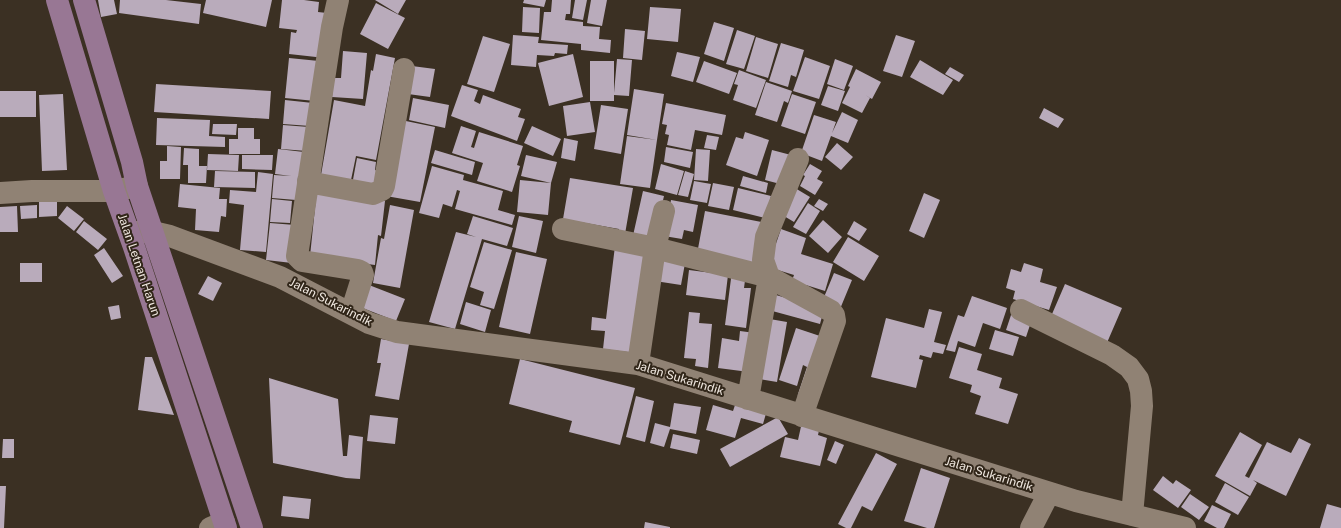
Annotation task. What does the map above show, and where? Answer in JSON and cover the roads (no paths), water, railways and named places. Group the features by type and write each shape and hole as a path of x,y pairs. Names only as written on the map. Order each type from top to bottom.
{"main road":[{"name":"Jalan Letnan Harun","path":"57,0 114,191 129,232 220,526"},
{"name":"Jalan Letnan Harun","path":"84,0 132,162 137,186 252,528"}],"street":[{"path":"338,0 332,28 297,256 302,261 358,270 362,272 363,275 351,313"},
{"path":"308,182 374,194 382,190 384,186 404,69"},
{"path":"748,399 769,277 763,260 766,237 798,159"},
{"path":"0,193 32,191 114,191 137,186"},
{"path":"638,364 655,248 664,211"},
{"path":"563,229 655,248 769,277 831,311 834,315 835,321 802,416"},
{"name":"Jalan Sukarindik","path":"129,232 153,232 170,236 280,277 369,323 397,332 638,364 1076,501 1126,519 1185,528"},
{"path":"1021,310 1112,355 1129,367 1138,379 1142,406 1126,519"},
{"path":"1031,528 1049,493"}]}
